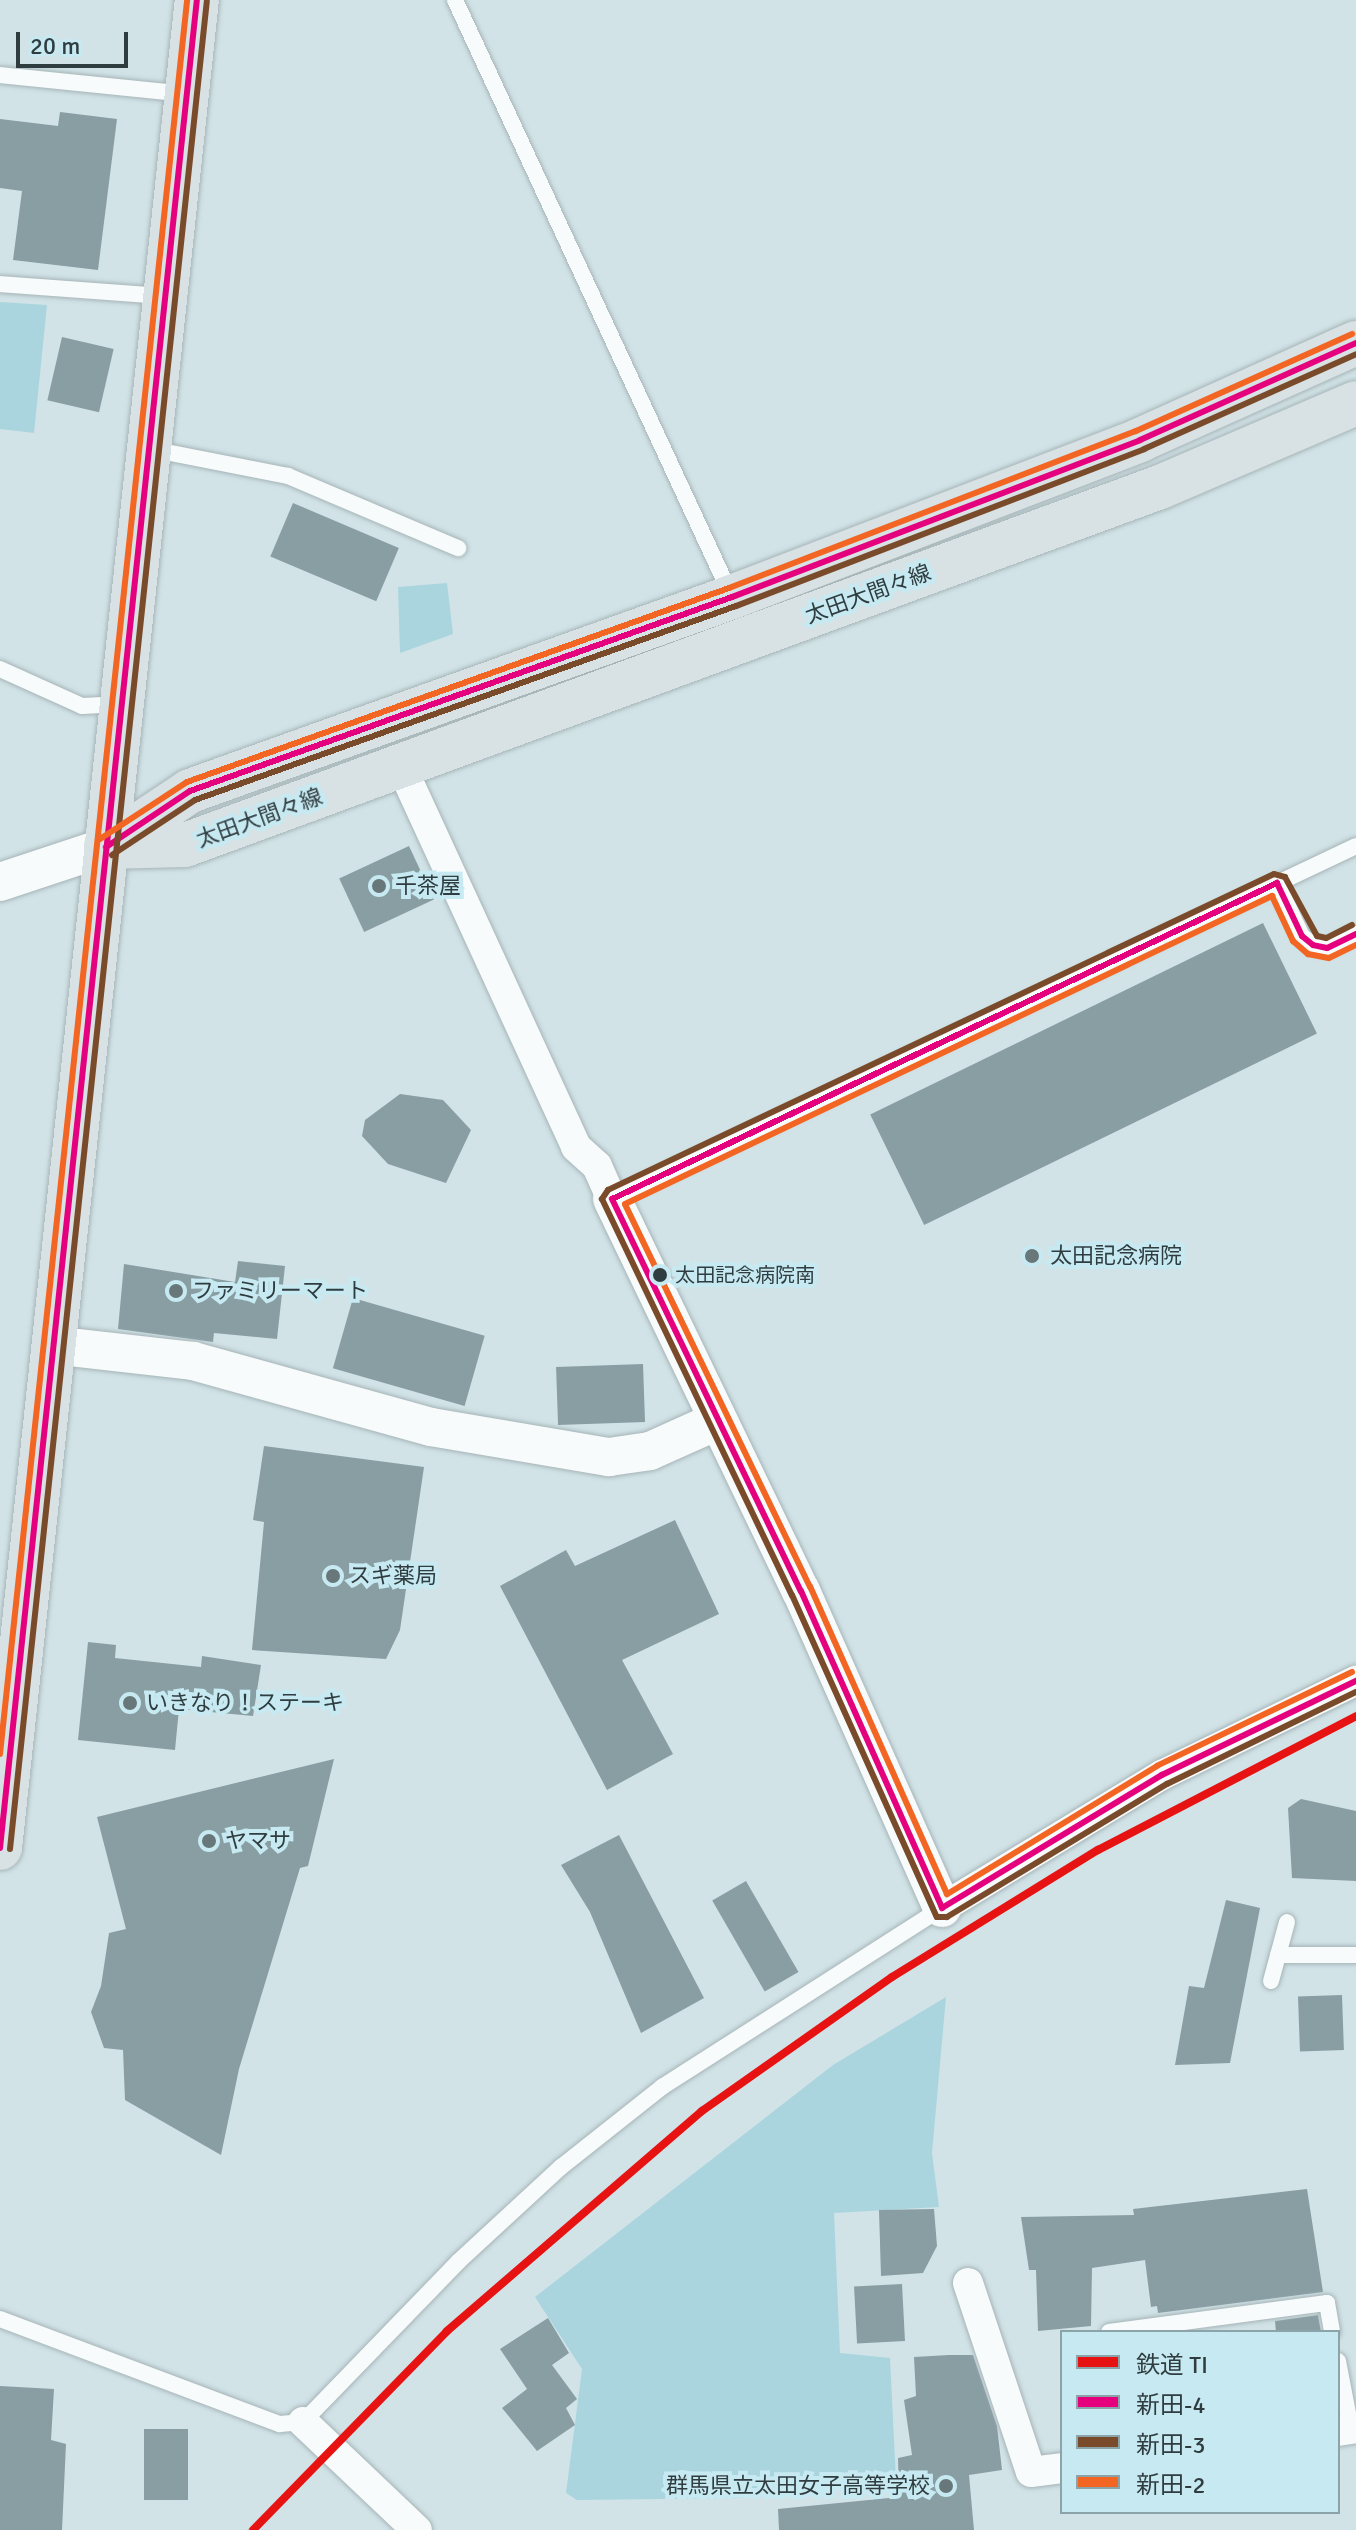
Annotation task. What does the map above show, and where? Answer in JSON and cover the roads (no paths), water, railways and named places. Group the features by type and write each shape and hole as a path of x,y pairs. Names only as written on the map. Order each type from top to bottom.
{"main road":[{"path":"0,1848 197,0"},
{"name":"太田大間々線","path":"106,847 190,791 732,597 1140,440 1356,343"},
{"name":"太田大間々線","path":"106,847 185,845 1160,487 1356,403"}],"street":[{"path":"401,766 576,1147 597,1166 801,1591 942,1908 1162,1775 1356,1681"},
{"path":"0,882 106,847"},
{"path":"52,1345 193,1361 431,1427 609,1457 650,1451 717,1421"},
{"path":"968,2283 1027,2465 1031,2472 1060,2468"},
{"path":"303,2422 417,2530"}],"lane":[{"path":"455,0 732,597"},
{"path":"0,75 187,94"},
{"path":"0,284 167,296"},
{"path":"149,449 288,476 458,548"},
{"path":"0,669 82,706 123,704"},
{"path":"612,1199 1356,846"},
{"path":"1277,883 1302,936 1313,945 1327,948 1356,934"},
{"path":"0,2319 280,2424 303,2422 459,2261 561,2167 675,2078 942,1908"},
{"path":"1271,1981 1287,1922"},
{"path":"1278,1955 1356,1955"},
{"path":"1124,2330 1327,2303 1332,2330"},
{"path":"1340,2375 1348,2429"}],"rail line":[{"name":"TI","path":"253,2530 447,2331 702,2111 892,1977 1098,1850 1356,1716"}],"place":[{"name":"千茶屋","path":"379,886"},
{"name":"太田記念病院","path":"1032,1256"},
{"name":"太田記念病院南","path":"660,1275"},
{"name":"ファミリーマート","path":"176,1291"},
{"name":"スギ薬局","path":"333,1576"},
{"name":"いきなり！ステーキ","path":"130,1703"},
{"name":"ヤマサ","path":"209,1841"},
{"name":"群馬県立太田女子高等学校","path":"946,2486"}]}
